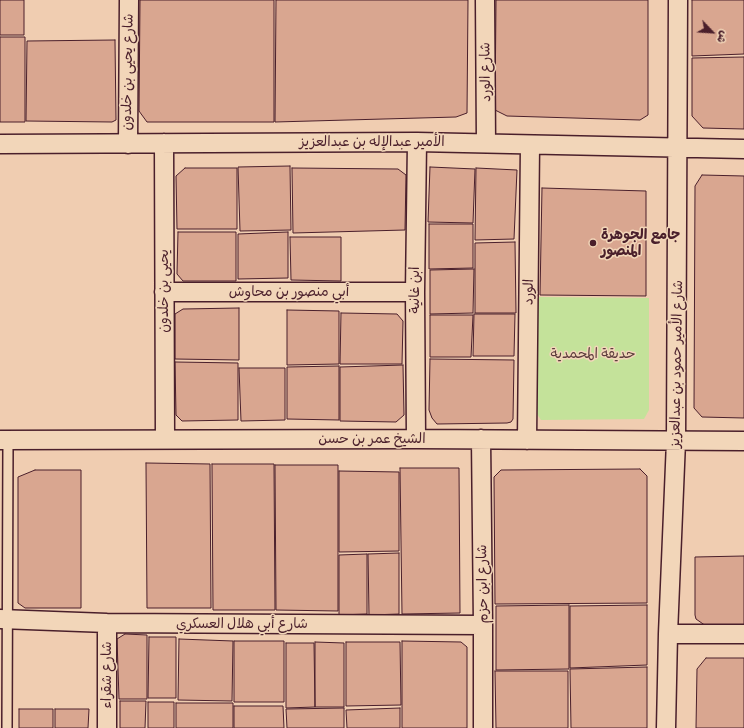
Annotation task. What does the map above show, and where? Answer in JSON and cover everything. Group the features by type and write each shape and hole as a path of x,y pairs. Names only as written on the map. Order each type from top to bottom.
{"street":[{"name":"شارع يحيى بن خلدون","path":"128,144 129,0"},
{"name":"شارع الورد","path":"485,0 486,143"},
{"name":"شارع الأمير حمود بن عبدالعزيز","path":"666,728 668,634 676,441 678,0"},
{"name":"الأمير عبدالإله بن عبدالعزيز","path":"0,144 417,142 744,149"},
{"name":"ابن غانية","path":"416,439 415,292 417,142"},
{"name":"يحيى بن خلدون","path":"164,143 165,439"},
{"name":"الورد","path":"527,440 530,145"},
{"name":"أبي منصور بن محاوش","path":"164,292 415,292"},
{"name":"الشيخ عمر بن حسن","path":"4,440 416,439 744,441"},
{"name":"شارع ابن حزم","path":"480,440 483,625 482,728"},
{"name":"شارع أبي هلال العسكري","path":"4,619 107,623 483,625"},
{"name":"شارع شقراء","path":"107,623 107,728"},
{"path":"668,634 744,634"}],"lane":[{"path":"4,440 4,619 7,728"}],"green space":[{"name":"حديقة المحمدية","path":"538,297 649,298 649,410 644,419 541,420 537,414"}],"building":[{"path":"0,0 24,0 24,35 0,35"},
{"path":"140,0 274,0 274,122 147,122 139,111"},
{"path":"276,0 468,0 467,113 456,117 275,122"},
{"path":"496,0 648,0 648,115 640,120 507,116 495,110"},
{"path":"692,0 744,0 744,54 692,56"},
{"path":"0,37 25,37 25,122 0,122"},
{"path":"115,40 116,120 112,122 26,121 27,41"},
{"path":"744,57 744,129 703,128 692,116 692,58"},
{"path":"290,166 291,230 240,231 238,167"},
{"path":"430,167 475,169 473,223 428,222"},
{"path":"185,168 237,168 237,229 177,229 176,176"},
{"path":"292,168 398,169 406,175 405,230 293,233"},
{"path":"476,168 517,170 514,239 475,240"},
{"path":"702,175 744,176 744,418 702,417 694,408 695,186"},
{"name":"جامع الجوهرة المنصور","path":"542,188 646,191 646,296 540,295"},
{"path":"429,224 473,224 473,268 429,269"},
{"path":"178,232 236,232 236,281 183,281 177,274"},
{"path":"288,232 288,278 238,279 238,234"},
{"path":"290,237 341,237 341,281 291,280"},
{"path":"515,242 516,313 475,313 475,243"},
{"path":"474,269 473,313 430,314 430,270"},
{"path":"239,308 239,360 175,359 175,314 183,309"},
{"path":"287,310 339,311 339,364 287,365"},
{"path":"341,313 397,314 403,321 402,364 340,364"},
{"path":"474,314 515,314 514,356 473,356"},
{"path":"430,315 473,315 471,357 430,357"},
{"path":"430,359 514,360 513,419 511,422 437,424 432,418 429,410"},
{"path":"175,362 238,363 238,420 182,421 176,415"},
{"path":"403,365 404,415 396,422 340,421 340,367"},
{"path":"339,366 339,420 287,419 287,367"},
{"path":"239,368 285,368 285,420 241,421"},
{"path":"146,463 210,464 211,608 147,608"},
{"path":"212,464 274,464 275,610 213,610"},
{"path":"275,465 338,465 338,611 276,610"},
{"path":"400,468 459,468 460,613 402,614"},
{"path":"640,469 647,476 647,603 495,604 494,477 501,470"},
{"path":"35,470 81,470 81,608 25,608 18,603 18,477"},
{"path":"339,471 399,472 399,551 339,552"},
{"path":"399,553 399,614 369,615 368,554"},
{"path":"367,554 367,614 339,615 339,555"},
{"path":"744,556 744,626 706,626 696,619 695,615 695,557"},
{"path":"569,605 569,669 496,670 496,606"},
{"path":"647,605 647,665 570,668 570,606"},
{"path":"125,634 147,635 147,699 119,699 117,639"},
{"path":"149,637 176,637 176,698 148,698"},
{"path":"179,639 233,641 232,701 178,700"},
{"path":"234,641 284,641 284,702 234,702"},
{"path":"402,641 461,642 467,647 467,728 402,728"},
{"path":"315,642 344,643 344,707 315,707"},
{"path":"346,642 400,642 401,705 346,706"},
{"path":"286,643 314,643 315,707 286,708"},
{"path":"706,658 744,658 744,728 696,728 697,669"},
{"path":"647,667 647,728 571,728 570,669"},
{"path":"495,671 568,671 568,728 496,728"},
{"path":"120,701 146,701 145,728 120,728"},
{"path":"148,702 174,702 174,728 148,728"},
{"path":"176,703 233,703 233,728 176,728"},
{"path":"234,706 283,706 284,728 234,728"},
{"path":"344,708 344,728 287,728 286,709"},
{"path":"400,708 400,728 347,728 346,710"},
{"path":"19,709 53,709 53,728 19,728"},
{"path":"55,709 89,709 88,728 55,728"}],"place":[{"name":"جامع الجوهرة المنصور","path":"593,243"}]}
